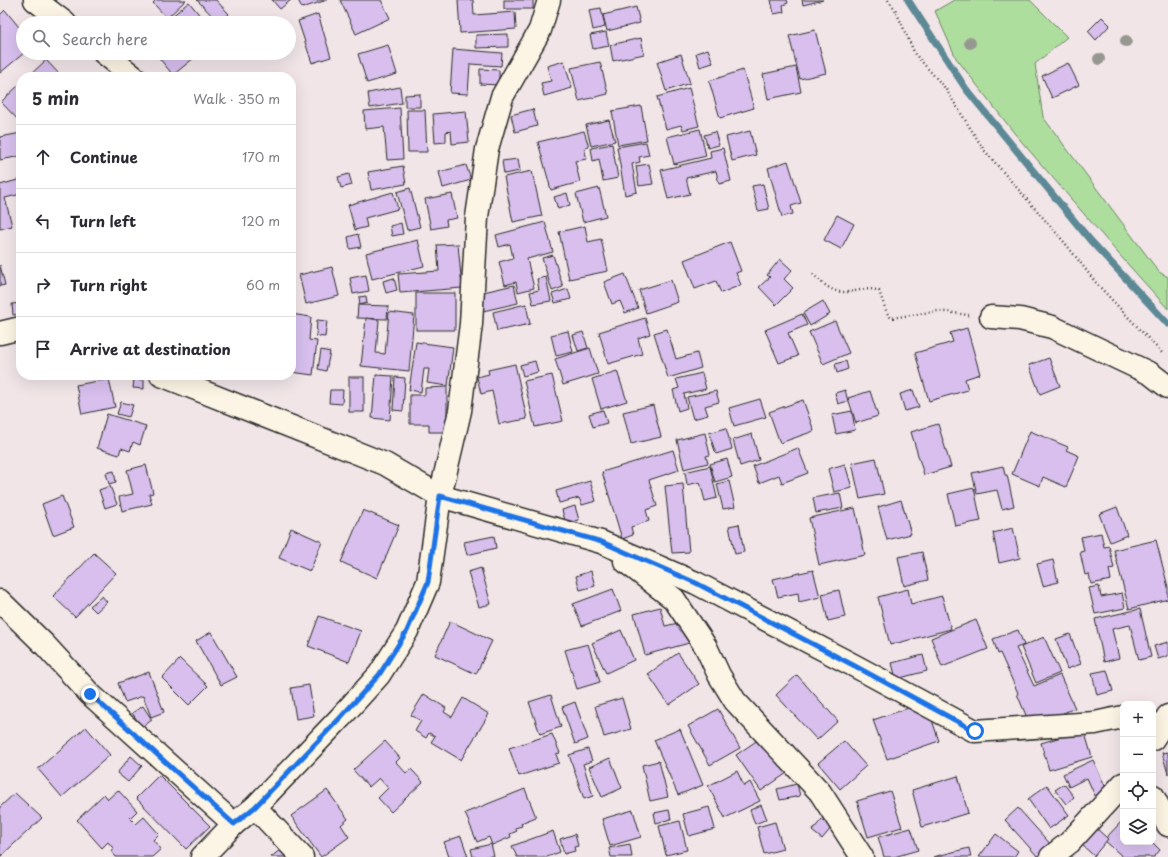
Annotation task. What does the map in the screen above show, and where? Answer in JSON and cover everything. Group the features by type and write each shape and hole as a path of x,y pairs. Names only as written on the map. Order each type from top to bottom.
{"street":[{"path":"35,0 56,16"},
{"path":"202,857 234,824 255,807 379,675 407,631 428,582 440,496 460,411 471,324 477,218 486,149 502,97 540,30 549,0"},
{"path":"113,60 128,72"},
{"path":"991,317 1020,319 1052,327 1151,374 1168,387"},
{"path":"0,333 16,329"},
{"path":"174,380 385,464 440,496 602,542 696,583 975,731 1094,723 1120,718"},
{"path":"602,542 674,599 706,647 735,701 820,792 862,857"},
{"path":"0,601 44,644 90,694 234,824"},
{"path":"1156,709 1168,707"},
{"path":"1154,737 1168,716"},
{"path":"1052,857 1070,842 1120,787"},
{"path":"1156,802 1168,825"},
{"path":"255,807 302,857"}],"path":[{"path":"888,0 895,9 915,54 946,88 984,150 1065,243 1097,284 1168,359"},
{"path":"813,274 824,285 842,292 871,288 878,291 887,313 891,318 938,311 991,317"}],"green space":[{"path":"954,0 1030,0 1067,37 1035,64 1043,117 1159,272 1168,277 1168,309 1015,134 956,58 935,11"}],"building":[{"path":"156,0 186,0 169,16 165,16 153,3"},
{"path":"197,0 216,0 229,14 227,16 212,16"},
{"path":"272,0 291,0 280,9"},
{"path":"298,0 327,0 302,8"},
{"path":"340,0 381,0 390,18 356,34"},
{"path":"458,0 473,0 474,15 515,12 516,29 460,33"},
{"path":"504,0 533,0 533,9 504,9"},
{"path":"771,0 787,0 788,3 783,5 784,12 774,14"},
{"path":"802,0 823,0 803,5"},
{"path":"189,2 200,16 172,16"},
{"path":"636,7 640,23 607,31 603,15"},
{"path":"601,8 605,27 593,30 589,10"},
{"path":"5,10 16,23 16,60 0,73 0,15"},
{"path":"318,14 331,57 312,63 298,21"},
{"path":"1102,17 1110,25 1096,40 1088,31"},
{"path":"815,30 826,73 800,79 789,36"},
{"path":"606,32 609,46 593,49 590,35"},
{"path":"508,34 508,47 476,48 476,35"},
{"path":"641,38 644,54 613,61 610,45"},
{"path":"388,45 397,74 367,83 358,54"},
{"path":"453,49 502,53 501,66 470,64 468,94 450,93"},
{"path":"708,49 713,63 700,67 696,53"},
{"path":"681,54 690,83 666,91 657,62"},
{"path":"46,60 57,72 33,72"},
{"path":"161,60 191,60 177,72 171,72"},
{"path":"564,61 572,88 544,96 541,83 551,81 547,66"},
{"path":"600,62 608,94 579,101 571,68"},
{"path":"1068,63 1079,85 1052,98 1042,76"},
{"path":"796,67 801,92 768,99 763,74"},
{"path":"480,69 499,70 499,85 480,84"},
{"path":"743,70 754,108 720,118 709,81"},
{"path":"400,87 402,103 370,108 368,93"},
{"path":"16,88 16,118 1,102"},
{"path":"689,88 699,126 683,130 681,125 666,129 657,97"},
{"path":"420,94 420,107 405,107 405,95"},
{"path":"641,106 647,140 618,145 612,111"},
{"path":"400,108 403,159 387,160 384,127 365,129 364,111"},
{"path":"533,109 537,126 515,132 511,115"},
{"path":"407,110 425,110 427,152 408,152"},
{"path":"466,111 469,142 452,144 451,131 446,132 446,142 435,143 433,114"},
{"path":"609,120 615,141 591,146 586,125"},
{"path":"700,129 706,156 674,164 667,137"},
{"path":"584,131 589,147 584,148 587,159 575,161 580,182 551,190 538,142"},
{"path":"750,131 756,155 732,161 726,137"},
{"path":"715,132 719,145 708,148 704,135"},
{"path":"16,134 16,157 0,160 0,137"},
{"path":"646,142 649,155 639,157 640,162 632,164 637,192 625,195 617,147"},
{"path":"612,144 618,178 603,181 599,159 593,161 591,148"},
{"path":"723,148 731,181 719,184 716,171 686,178 690,194 668,199 661,170 711,158 710,151"},
{"path":"518,159 520,171 504,174 502,161"},
{"path":"788,161 801,203 791,206 793,214 782,217 768,168"},
{"path":"649,164 653,184 639,186 636,166"},
{"path":"466,165 471,180 443,188 439,172"},
{"path":"403,166 406,184 371,190 368,172"},
{"path":"532,171 542,216 513,222 504,177"},
{"path":"349,174 352,185 341,188 338,177"},
{"path":"16,180 16,195 5,198 12,226 0,229 0,185"},
{"path":"763,184 769,209 758,211 752,186"},
{"path":"410,188 420,227 407,230 397,192"},
{"path":"599,188 606,216 583,222 576,194"},
{"path":"393,192 398,209 365,218 367,227 355,230 348,205"},
{"path":"567,193 570,205 558,209 554,197"},
{"path":"452,194 457,218 446,220 447,226 431,229 425,199"},
{"path":"837,215 854,224 841,249 824,240"},
{"path":"545,222 553,252 527,259 534,288 518,292 516,282 505,285 499,262 513,258 510,244 499,247 496,235"},
{"path":"401,223 403,234 392,236 390,226"},
{"path":"585,226 588,242 601,239 608,271 569,279 559,232"},
{"path":"358,234 361,247 350,249 348,237"},
{"path":"418,240 424,266 372,279 366,253"},
{"path":"730,242 741,271 736,273 741,285 721,293 716,281 695,289 684,260"},
{"path":"458,244 462,288 400,293 398,274 439,271 437,245"},
{"path":"553,255 563,287 552,291 542,258"},
{"path":"780,259 792,270 784,279 793,288 776,305 759,287 770,277 767,275"},
{"path":"0,265 5,285 0,286"},
{"path":"332,267 339,296 306,304 299,275"},
{"path":"625,274 638,308 625,313 620,301 612,304 604,282"},
{"path":"366,275 369,291 353,294 350,278"},
{"path":"546,277 551,301 533,304 530,292 539,290 537,279"},
{"path":"394,278 397,290 386,293 383,281"},
{"path":"671,280 678,302 646,313 639,290"},
{"path":"514,285 518,303 483,311 479,293"},
{"path":"568,289 571,299 555,303 552,294"},
{"path":"416,293 455,293 455,330 416,330"},
{"path":"366,296 367,303 360,305 359,297"},
{"path":"823,301 830,314 810,326 803,313"},
{"path":"12,304 16,304 16,315 13,315"},
{"path":"526,304 530,324 497,331 493,312"},
{"path":"358,305 388,306 387,319 357,318"},
{"path":"389,312 414,315 409,371 361,366 366,318 379,320 376,353 385,354"},
{"path":"802,314 807,325 788,333 798,356 779,363 765,330"},
{"path":"296,315 311,317 309,340 317,341 313,375 296,373"},
{"path":"645,318 650,334 638,338 642,354 608,364 599,332"},
{"path":"317,320 327,321 325,337 316,336"},
{"path":"835,321 849,353 823,364 809,332"},
{"path":"967,328 980,374 965,379 968,390 929,401 915,353 953,342 950,333"},
{"path":"667,329 676,359 697,353 701,368 668,378 654,333"},
{"path":"568,331 573,352 556,356 551,335"},
{"path":"583,332 588,348 578,351 573,335"},
{"path":"416,342 453,347 448,386 427,383 429,369 424,369 421,392 409,390"},
{"path":"590,348 598,374 563,385 555,359"},
{"path":"321,350 330,352 326,371 318,369"},
{"path":"1049,358 1060,386 1040,394 1029,365"},
{"path":"535,361 538,372 523,376 520,365"},
{"path":"846,361 848,369 837,373 835,364"},
{"path":"515,364 527,419 499,424 492,391 481,394 477,377 489,374 488,370"},
{"path":"617,371 627,401 601,409 592,379"},
{"path":"702,373 706,389 684,394 687,408 678,411 673,390 679,388 676,379"},
{"path":"376,375 393,376 390,420 372,418"},
{"path":"552,375 563,421 535,427 524,381"},
{"path":"349,377 364,377 364,412 349,412"},
{"path":"395,377 405,378 403,411 393,410"},
{"path":"109,380 115,407 82,414 76,385"},
{"path":"134,380 144,380 144,389 133,388"},
{"path":"447,387 447,432 429,432 429,424 410,424 410,395 425,395 425,388"},
{"path":"330,390 343,390 342,404 329,403"},
{"path":"845,390 848,401 838,404 835,393"},
{"path":"913,390 919,407 905,411 900,394"},
{"path":"716,391 719,402 705,406 708,415 693,419 687,397"},
{"path":"870,391 878,416 856,423 848,398"},
{"path":"760,399 766,417 734,426 729,408"},
{"path":"803,400 814,431 780,443 769,412"},
{"path":"121,402 133,405 129,417 117,414"},
{"path":"653,405 661,437 631,444 623,412"},
{"path":"603,410 607,423 593,427 589,414"},
{"path":"852,411 855,430 836,434 832,415"},
{"path":"107,414 146,426 140,445 133,442 130,451 121,448 119,455 97,448"},
{"path":"938,424 951,467 924,475 911,432"},
{"path":"726,428 732,449 716,454 709,433"},
{"path":"1030,431 1068,447 1066,450 1079,456 1066,487 1043,477 1040,486 1012,474"},
{"path":"705,433 710,455 706,456 708,463 684,469 677,440"},
{"path":"752,434 759,460 740,466 733,440"},
{"path":"798,448 808,473 782,483 779,475 759,483 753,466"},
{"path":"673,450 679,470 649,480 657,506 646,510 649,521 631,527 633,535 622,539 602,472"},
{"path":"876,458 884,494 860,499 852,463"},
{"path":"727,459 732,477 715,482 710,464"},
{"path":"845,464 852,488 834,492 828,469"},
{"path":"146,465 153,493 149,494 152,504 122,511 119,497 133,494 127,470"},
{"path":"710,466 717,498 705,501 700,482 687,485 685,472"},
{"path":"1003,466 1005,475 1007,475 1014,506 1002,509 997,490 977,494 972,473"},
{"path":"114,471 116,482 109,484 106,473"},
{"path":"590,481 596,501 582,505 579,498 559,503 556,491"},
{"path":"729,481 735,507 723,509 717,484"},
{"path":"683,484 689,552 672,553 665,486"},
{"path":"110,486 117,504 105,508 99,490"},
{"path":"974,488 981,521 955,526 948,494"},
{"path":"840,493 843,508 816,513 813,498"},
{"path":"62,496 74,527 53,535 42,504"},
{"path":"901,500 911,534 887,540 878,507"},
{"path":"575,506 579,520 566,524 562,510"},
{"path":"1117,507 1127,535 1110,542 1099,514"},
{"path":"855,508 865,555 819,565 809,518"},
{"path":"363,510 399,525 377,578 341,562"},
{"path":"739,524 744,552 735,554 729,526"},
{"path":"291,528 322,542 310,571 279,558"},
{"path":"1013,528 1020,558 999,563 993,533"},
{"path":"1101,533 1104,547 1109,546 1114,568 1109,569 1111,580 1091,584 1089,574 1085,575 1080,552 1084,551 1081,537"},
{"path":"494,536 496,548 467,555 464,542"},
{"path":"1156,540 1168,587 1168,599 1129,609 1114,550"},
{"path":"922,552 928,580 904,586 898,557"},
{"path":"94,553 116,573 75,617 53,596"},
{"path":"1053,560 1058,582 1043,586 1037,564"},
{"path":"481,568 491,604 479,607 468,572"},
{"path":"813,570 820,597 799,602 798,593 778,597 773,579"},
{"path":"591,571 595,586 580,590 576,576"},
{"path":"1099,586 1101,597 1122,593 1125,608 1095,614 1089,588"},
{"path":"613,589 621,611 582,626 573,604"},
{"path":"908,589 911,604 942,596 951,629 890,645 878,597"},
{"path":"839,590 845,617 828,621 822,594"},
{"path":"102,596 107,602 96,612 90,606"},
{"path":"660,607 665,626 687,621 693,642 645,655 634,614"},
{"path":"1140,609 1151,657 1139,660 1130,625 1112,629 1119,658 1104,662 1095,619"},
{"path":"319,616 361,631 349,662 308,646"},
{"path":"976,620 988,649 942,667 931,638"},
{"path":"450,621 492,641 476,674 435,655"},
{"path":"621,630 634,660 606,673 592,643"},
{"path":"1018,630 1024,645 1016,648 1034,686 1060,675 1075,708 1031,727 1017,694 1018,693 1000,653 998,654 993,639"},
{"path":"211,632 237,677 221,685 196,641"},
{"path":"1070,634 1081,664 1067,669 1056,639"},
{"path":"1044,637 1060,673 1036,683 1021,647"},
{"path":"1168,642 1168,656 1158,659 1154,646"},
{"path":"588,644 600,682 577,689 565,650"},
{"path":"678,653 699,684 669,705 648,674"},
{"path":"923,655 927,671 896,679 892,663"},
{"path":"180,659 208,686 189,705 162,678"},
{"path":"1107,670 1113,691 1097,695 1092,673"},
{"path":"149,672 164,712 151,717 143,696 125,702 118,683"},
{"path":"797,675 838,721 817,740 776,695"},
{"path":"309,685 314,716 296,719 291,688"},
{"path":"424,694 446,708 444,712 452,717 463,698 489,714 461,760 431,742 435,736 429,733 426,738 415,731 421,721 411,715"},
{"path":"551,695 561,727 540,734 529,702"},
{"path":"622,698 631,729 604,737 595,706"},
{"path":"575,702 588,739 575,744 562,707"},
{"path":"926,702 939,741 887,759 873,720"},
{"path":"143,706 152,720 142,727 132,713"},
{"path":"718,709 740,748 710,765 688,726"},
{"path":"86,727 110,755 62,797 38,769"},
{"path":"680,729 703,785 678,795 654,740"},
{"path":"1084,730 1092,757 1049,770 1041,743"},
{"path":"552,734 560,753 556,754 559,763 519,776 509,748"},
{"path":"762,737 787,773 761,791 736,755"},
{"path":"385,741 400,758 396,762 406,773 411,769 423,782 391,812 378,798 388,788 379,778 369,787 353,770"},
{"path":"844,741 866,766 840,789 818,763"},
{"path":"588,749 592,761 583,764 593,796 584,799 569,755"},
{"path":"1168,752 1168,774 1162,753"},
{"path":"131,756 142,766 128,782 117,773"},
{"path":"610,758 622,788 602,797 589,767"},
{"path":"1093,760 1107,790 1095,796 1087,778 1069,787 1063,774"},
{"path":"659,761 668,797 650,801 642,765"},
{"path":"737,771 744,786 750,782 760,801 725,818 708,786"},
{"path":"159,775 210,826 186,849 136,798"},
{"path":"958,776 968,813 922,827 912,790"},
{"path":"797,784 800,796 780,800 777,789"},
{"path":"1064,784 1074,797 1066,804 1055,790"},
{"path":"1047,785 1069,815 1049,829 1028,799"},
{"path":"525,789 536,817 521,823 522,826 515,828 517,831 510,834 511,837 492,845 489,837 477,842 465,813"},
{"path":"118,790 137,811 130,818 136,824 144,817 159,834 153,840 161,849 152,857 116,857 111,851 113,848 108,842 102,848 77,820 104,794 108,799"},
{"path":"327,790 348,819 341,825 349,837 321,857 291,816"},
{"path":"890,791 902,827 868,837 857,801"},
{"path":"15,793 42,818 0,857 0,807"},
{"path":"761,805 767,819 755,824 750,810"},
{"path":"709,807 715,829 689,836 683,814"},
{"path":"1018,808 1053,847 1042,857 1038,857 1005,820"},
{"path":"633,810 641,837 610,846 602,819"},
{"path":"669,810 671,819 656,823 654,813"},
{"path":"827,813 837,821 822,839 812,831"},
{"path":"680,821 687,850 666,855 659,826"},
{"path":"775,822 783,849 764,854 757,827"},
{"path":"1120,823 1120,845 1155,845 1160,850 1154,857 1123,857 1104,840"},
{"path":"1095,827 1108,839 1094,856 1080,843"},
{"path":"911,828 918,850 894,857 884,857 878,837"},
{"path":"553,831 560,852 547,857 517,857 512,846"},
{"path":"575,834 578,846 574,847 575,851 564,854 560,839"},
{"path":"996,834 1018,851 1014,857 979,857"},
{"path":"461,836 468,857 449,857 444,842"},
{"path":"491,844 494,856 473,857 471,849"},
{"path":"630,844 632,857 611,857 609,848"},
{"path":"285,846 293,857 271,857"},
{"path":"969,848 971,857 933,857"}],"waterway":[{"path":"908,0 966,89 1090,240 1168,324"}],"route":[{"path":"90,694 234,824 255,807 379,675 407,631 428,582 440,496 602,542 696,583 975,731"}]}
